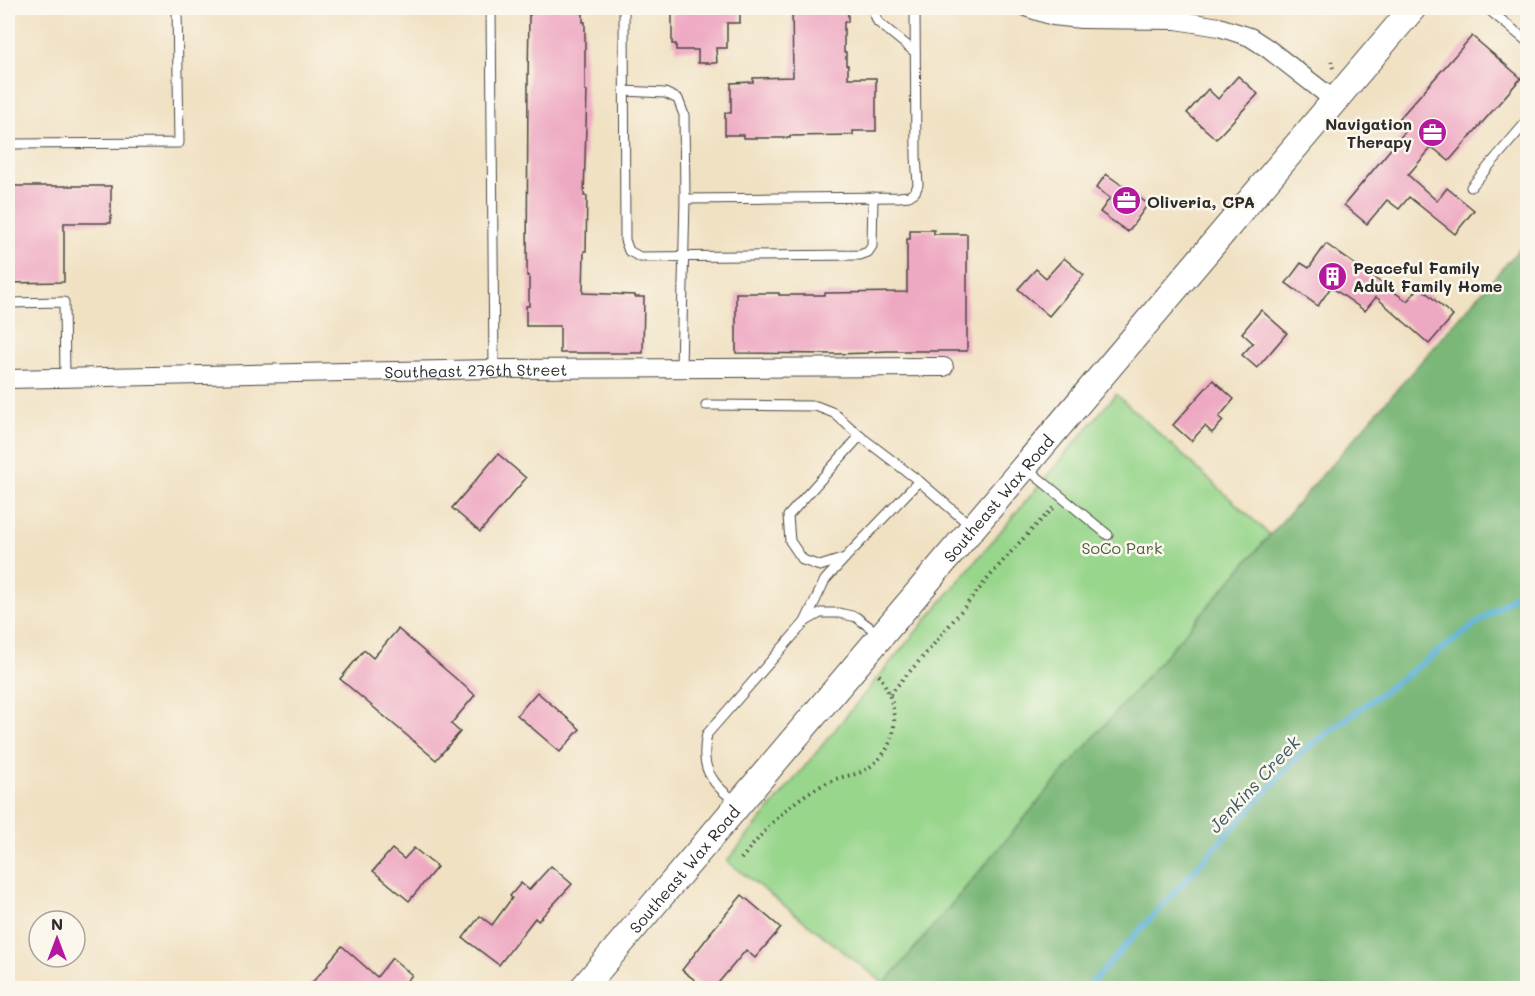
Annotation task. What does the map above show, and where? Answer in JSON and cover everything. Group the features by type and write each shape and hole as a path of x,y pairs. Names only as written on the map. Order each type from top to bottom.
{"street":[{"path":"1028,8 1053,16 1081,19 1176,14 1250,37 1334,100"},
{"name":"Southeast Wax Road","path":"583,988 1413,8"},
{"name":"Southeast 276th Street","path":"8,379 494,369 944,367"}],"lane":[{"path":"8,144 179,143 177,8"},
{"path":"491,8 494,369"},
{"path":"624,8 625,240 629,251 640,257 860,255 868,252 872,246 873,197"},
{"path":"872,8 878,22 915,52"},
{"path":"685,199 909,196 915,192 918,185 915,8"},
{"path":"1487,8 1527,42"},
{"path":"624,91 665,93 678,99 684,115 685,199 681,368"},
{"path":"1471,187 1527,120"},
{"path":"8,303 63,302 65,377"},
{"path":"706,405 816,406 834,413 973,527"},
{"path":"845,558 820,566 802,560 790,541 788,516 860,436"},
{"path":"1025,466 1108,535"},
{"path":"738,805 712,779 706,765 704,746 707,734 805,622 825,580 919,482"},
{"path":"805,622 820,613 839,613 856,617 881,636"}],"path":[{"path":"1331,61 1333,68"},
{"path":"890,693 926,654 995,568 1064,499"},
{"path":"741,859 768,827 795,802 824,784 864,771 882,755 893,735 894,707 890,693 879,674 862,658"}],"green space":[{"path":"1527,240 1527,988 881,988 1055,782"},
{"name":"SoCo Park","path":"1116,394 1270,535 1055,782 885,984 727,861"}],"building":[{"path":"530,8 581,8 581,13 583,13 585,91 587,91 584,196 587,196 583,293 644,297 643,353 560,353 560,326 526,326 526,306 529,306 529,276 527,276"},
{"path":"672,8 740,8 740,23 727,23 727,48 716,48 717,63 698,63 698,50 676,50 676,44 672,44"},
{"path":"792,8 848,8 848,22 844,22 844,52 846,52 846,65 848,65 848,78 876,78 876,131 853,131 853,135 790,136 790,138 744,138 744,135 725,135 725,113 731,113 731,83 753,82 753,78 793,77"},
{"path":"1472,36 1521,78 1449,161 1432,147 1408,175 1437,201 1447,188 1474,210 1455,234 1409,197 1399,209 1387,200 1367,224 1344,205 1409,127 1399,119"},
{"path":"1238,76 1258,94 1216,139 1187,113 1208,89 1218,99"},
{"name":"Oliveria, CPA","path":"1106,174 1148,204 1128,232 1100,212 1110,198 1096,188"},
{"path":"8,186 111,186 111,223 64,223 64,282 8,283"},
{"path":"910,230 934,230 934,234 967,234 967,351 888,351 836,354 736,353 736,293 825,295 825,293 907,292 907,239 910,239"},
{"name":"Peaceful Family Adult Family Home","path":"1326,244 1407,301 1420,287 1453,316 1429,344 1376,297 1365,311 1331,287 1318,306 1286,283 1301,263 1309,268"},
{"path":"1064,258 1084,275 1049,316 1018,289 1036,269 1046,278"},
{"path":"1261,310 1287,333 1257,368 1242,355 1253,343 1242,333"},
{"path":"1213,380 1234,399 1219,417 1223,421 1212,433 1205,426 1191,441 1173,425"},
{"path":"498,454 526,478 480,532 452,508"},
{"path":"398,629 475,695 451,724 460,732 436,760 340,679 364,650 373,658"},
{"path":"537,692 580,729 560,752 517,715"},
{"path":"414,848 437,867 409,901 373,871 392,849 404,859"},
{"path":"551,866 572,884 538,921 535,918 499,965 463,938 480,916 492,925 521,883 529,890"},
{"path":"742,895 781,928 755,958 746,950 714,988 705,988 682,970"},
{"path":"342,946 377,977 392,958 412,975 400,988 307,988"}],"waterway":[{"name":"Jenkins Creek","path":"1087,988 1304,750 1528,586"}],"place":[{"name":"Navigation Therapy","path":"1433,132"},
{"name":"Oliveria, CPA","path":"1126,201"},
{"name":"Peaceful Family Adult Family Home","path":"1332,276"}]}
